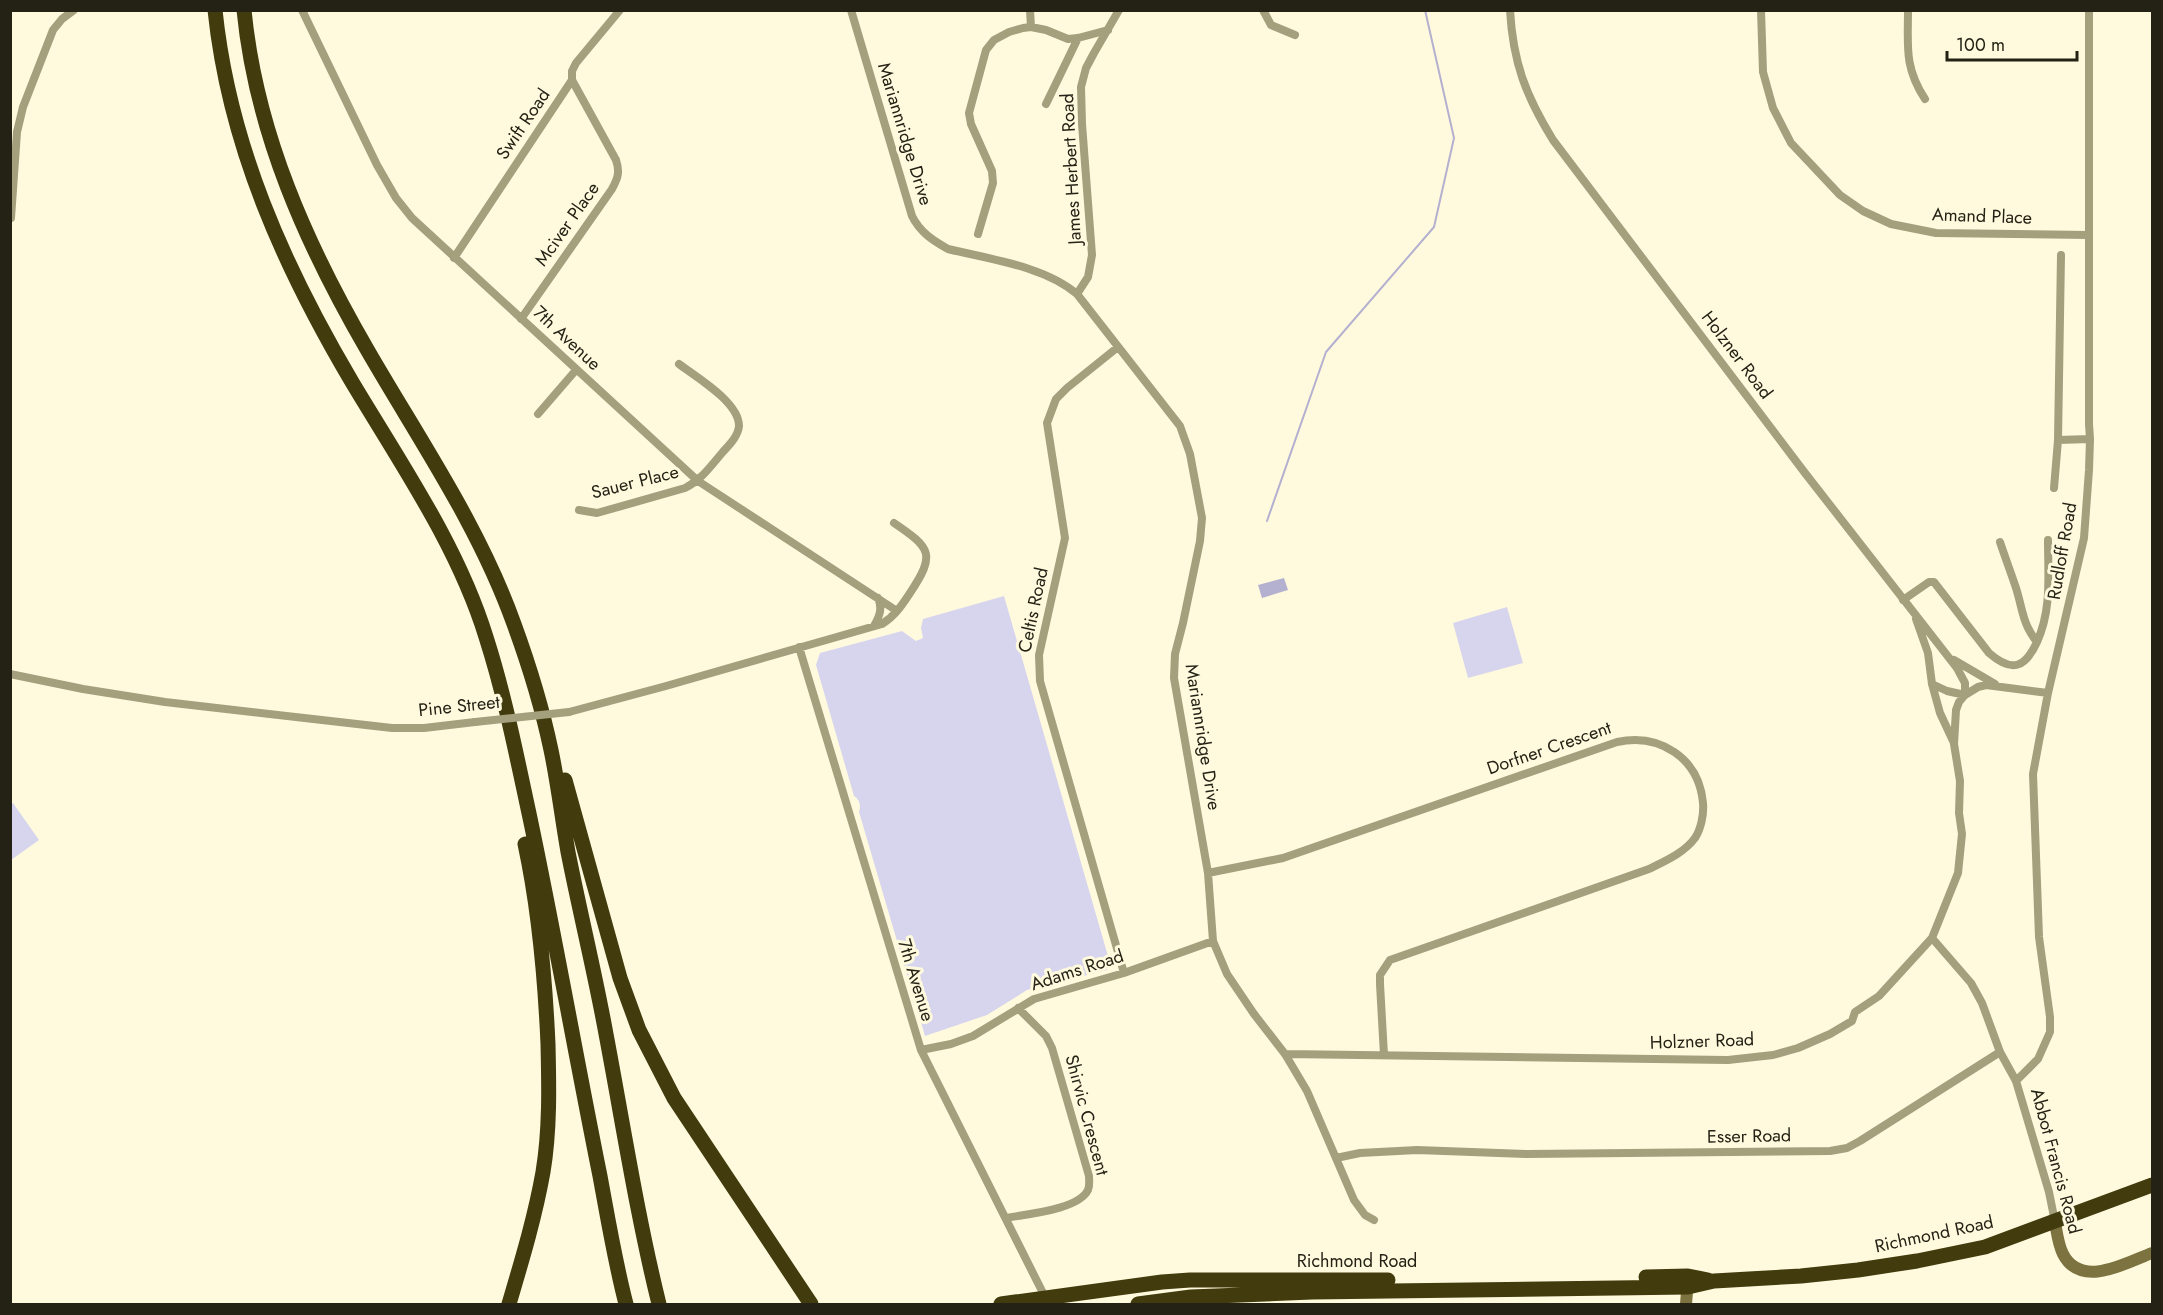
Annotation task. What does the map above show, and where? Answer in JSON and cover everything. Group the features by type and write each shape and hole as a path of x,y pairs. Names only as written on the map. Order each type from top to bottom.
{"highway":[{"path":"215,10 222,60 240,138 269,223 317,321 421,497 454,559 486,636 517,756 626,1305"},
{"path":"244,10 256,85 266,125 292,202 338,298 452,489 485,555 513,621 533,680 551,750 568,851 659,1305"},
{"path":"551,750 565,781 620,978 639,1030 675,1098 812,1305"},
{"path":"509,1305 532,1228 543,1170 548,1125 546,1002 528,854 513,771 517,756"},
{"name":"Richmond Road","path":"1001,1305 1047,1302 1162,1282 1190,1280 1714,1281 1801,1276 1917,1261 1985,1247 2152,1185"},
{"name":"Richmond Road","path":"1138,1305 1191,1298 1312,1292 1688,1281"}],"street":[{"path":"11,218 17,132 22,107 53,30 74,10"},
{"name":"7th Avenue","path":"302,10 377,165 396,198 412,218 698,481 897,611"},
{"name":"Swift Road","path":"454,258 572,80 572,71 576,63 620,10"},
{"name":"Mariannridge Drive","path":"851,10 909,206 917,226 935,242 948,249 1035,271 1058,280 1077,294 1185,435 1202,518 1200,541 1175,654 1174,678 1208,873 1213,941 1227,974 1285,1054 1307,1091 1359,1208 1374,1220"},
{"path":"1030,10 1031,27"},
{"name":"James Herbert Road","path":"1077,294 1088,277 1092,255 1081,87 1086,69 1119,10"},
{"path":"1263,10 1270,25 1295,34"},
{"name":"Holzner Road","path":"1510,10 1514,47 1526,92 1553,140 1914,613 1928,653 1932,684 1945,727 1954,744"},
{"name":"Amand Place","path":"1761,10 1763,72 1773,108 1791,143 1840,195 1863,211 1891,224 1936,233 2089,236"},
{"path":"1908,10 1910,69 1925,99"},
{"name":"Rudloff Road","path":"2016,1081 2038,1059 2050,1032 2039,937 2032,806 2033,774 2048,693 2084,538 2088,500 2090,439 2089,10"},
{"path":"978,234 993,183 992,171 971,124 969,112 986,50 993,40 1009,32 1031,27 1068,39 1108,30"},
{"path":"1046,105 1078,38"},
{"name":"Mciver Place","path":"521,319 612,189 619,170 616,160 572,80"},
{"path":"2054,488 2058,440 2061,255"},
{"name":"Celtis Road","path":"1118,347 1056,399 1047,423 1065,538 1038,667 1040,681 1124,973"},
{"path":"679,364 718,393 733,409 738,426 736,436 698,481"},
{"path":"538,414 576,370"},
{"path":"2058,440 2090,439"},
{"name":"Sauer Place","path":"579,510 597,513 685,488 698,481"},
{"path":"894,523 915,537 922,545 927,560 921,577 897,611"},
{"path":"1903,600 1929,582 1934,582 1989,653 2007,665 2016,666 2024,663 2030,658 2044,627 2048,611 2048,540"},
{"path":"2000,542 2028,631 2037,642"},
{"path":"873,626 880,613 878,598"},
{"name":"Pine Street","path":"10,674 165,702 392,728 424,728 568,712 873,626 890,619 897,611"},
{"path":"1914,613 1945,652 1964,681 1965,695"},
{"name":"7th Avenue","path":"800,647 921,1050 1047,1302"},
{"path":"1945,652 1959,664 1997,686"},
{"path":"1932,684 1947,691 1965,695 1978,687 1997,686 2048,693"},
{"name":"Holzner Road","path":"1285,1054 1728,1060 1773,1055 1817,1040 1852,1021 1855,1012 1879,996 1932,938 1958,873 1962,834 1959,813 1960,781 1954,744 1956,710 1965,695"},
{"name":"Dorfner Crescent","path":"1208,873 1283,858 1617,742 1629,740 1656,744 1679,756 1689,766 1697,776 1701,790 1702,821 1695,837 1682,851 1649,869 1390,960 1380,975 1384,1055"},
{"path":"1932,938 1971,983 1982,1003 2000,1052"},
{"name":"Adams Road","path":"921,1050 951,1044 973,1036 1034,999 1124,973 1213,941"},
{"name":"Shirvic Crescent","path":"1006,1218 1071,1204 1087,1192 1089,1185 1089,1176 1052,1048 1046,1036 1018,1008"},
{"name":"Abbot Francis Road","path":"2000,1052 2016,1081 2049,1192 2064,1255 2070,1264 2078,1270 2090,1273 2152,1253"},
{"name":"Esser Road","path":"1336,1158 1417,1150 1527,1154 1830,1151 1847,1148 1860,1141 2000,1052"},
{"path":"1686,1305 1688,1281"}],"shaded area":[{"path":"1284,578 1288,590 1262,598 1258,585"},
{"path":"1004,596 1108,956 1107,970 1027,990 987,1015 925,1036 859,812 860,803 854,796 816,665 820,653 902,631 916,641 923,638 921,628 923,619"},
{"path":"1507,607 1523,663 1468,678 1453,623"},
{"path":"13,803 39,840 11,860 10,805"}],"waterway":[{"path":"1267,521 1326,352 1434,227 1454,138 1425,10"}]}
